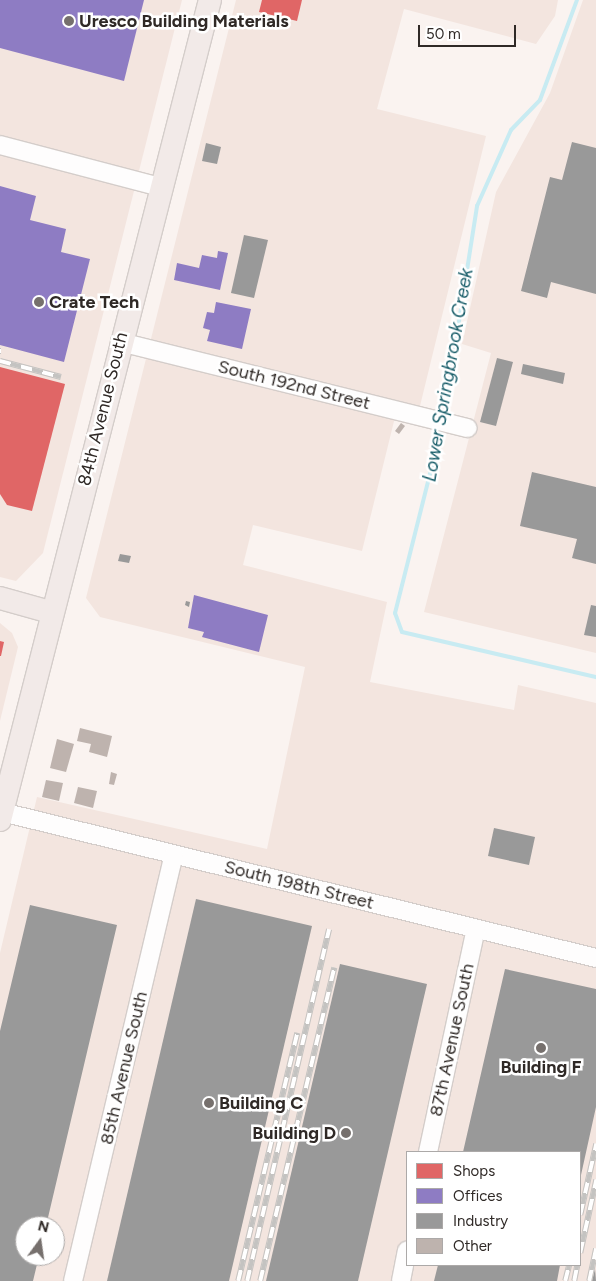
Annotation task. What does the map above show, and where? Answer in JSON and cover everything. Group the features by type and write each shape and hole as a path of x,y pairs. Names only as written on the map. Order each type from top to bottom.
{"main road":[{"name":"84th Avenue South","path":"1,816 50,612 210,0"},
{"path":"0,598 50,612"}],"street":[{"path":"0,145 160,187"},
{"name":"South 192nd Street","path":"120,342 468,428"},
{"name":"South 198th Street","path":"1,816 174,854 596,958"},
{"name":"85th Avenue South","path":"73,1281 174,854"},
{"name":"87th Avenue South","path":"428,1151 476,929"},
{"path":"401,1281 406,1256"}],"shaded area":[{"path":"0,0 182,0 43,553 16,581 0,577"},
{"path":"236,0 558,0 555,16 536,44 404,9 377,109 486,136 420,406 399,401 362,551 253,525 243,565 387,602 370,682 514,710 518,685 596,703 596,1281 0,1281 0,953 37,797 267,849 305,667 100,617 86,598"},
{"path":"583,0 596,0 596,653 424,612 491,353 462,344 496,192 550,93"},
{"path":"0,623 12,633 18,647 0,721"}],"building: Shops":[{"path":"262,0 302,0 297,21 259,12"},
{"path":"0,367 65,384 32,511 7,505 0,494"},
{"path":"0,641 4,642 1,656 0,656"}],"building: Offices":[{"name":"Uresco Building Materials","path":"0,0 144,0 124,81 0,48"},
{"name":"Crate Tech","path":"0,186 36,196 30,220 66,229 61,252 90,259 64,362 0,345"},
{"path":"218,251 228,253 220,290 174,280 177,263 199,268 202,255 217,258"},
{"path":"216,302 251,309 242,349 207,341 210,330 203,328 207,312 214,313"},
{"path":"194,595 268,615 259,652 202,637 204,632 188,628"}],"building: Industry":[{"path":"572,142 596,148 596,294 551,282 547,298 521,291 550,177 562,180"},
{"path":"206,143 221,147 217,164 202,161"},
{"path":"244,235 268,240 254,298 231,293"},
{"path":"497,358 513,362 496,426 480,422"},
{"path":"523,364 565,373 563,384 521,374"},
{"path":"532,472 596,487 596,564 572,558 577,539 520,526"},
{"path":"120,554 131,556 129,563 118,561"},
{"path":"186,601 190,602 189,607 185,605"},
{"path":"591,605 596,606 596,637 584,635"},
{"path":"494,828 535,837 529,865 488,856"},
{"name":"Building C","path":"196,899 312,926 229,1281 107,1281"},
{"path":"30,905 117,925 48,1216 15,1216 15,1266 37,1266 33,1281 0,1281 0,1031"},
{"name":"Building D","path":"340,964 427,984 358,1281 266,1281"},
{"name":"Building F","path":"505,969 596,989 596,1107 581,1175 581,1151 463,1151"},
{"path":"438,1266 560,1266 557,1281 434,1281"},
{"path":"595,1269 596,1281 592,1281"}],"building: Other":[{"path":"401,423 405,426 399,434 395,431"},
{"path":"80,728 112,736 107,757 89,752 91,744 77,741"},
{"path":"57,739 74,744 66,772 50,768"},
{"path":"111,772 117,774 114,785 109,784"},
{"path":"46,780 63,783 59,801 42,797"},
{"path":"78,787 97,791 93,808 74,803"}],"waterway":[{"name":"Lower Springbrook Creek","path":"444,417 477,206 511,130 540,100 577,0"},
{"name":"Lower Springbrook Creek","path":"442,426 395,613 402,632 596,677"}],"railway":[{"path":"0,361 61,377"},
{"path":"247,1281 329,929"},
{"path":"260,1281 334,968"},
{"path":"238,1281 297,1033"},
{"path":"581,1211 596,1144"},
{"path":"581,1248 596,1180"},
{"path":"589,1281 596,1249"},
{"path":"565,1281 569,1266"},
{"path":"574,1281 577,1266"}],"place":[{"name":"Uresco Building Materials","path":"69,21"},
{"name":"Crate Tech","path":"39,302"},
{"name":"Building F","path":"541,1048"},
{"name":"Building C","path":"209,1103"},
{"name":"Building D","path":"346,1133"}]}
